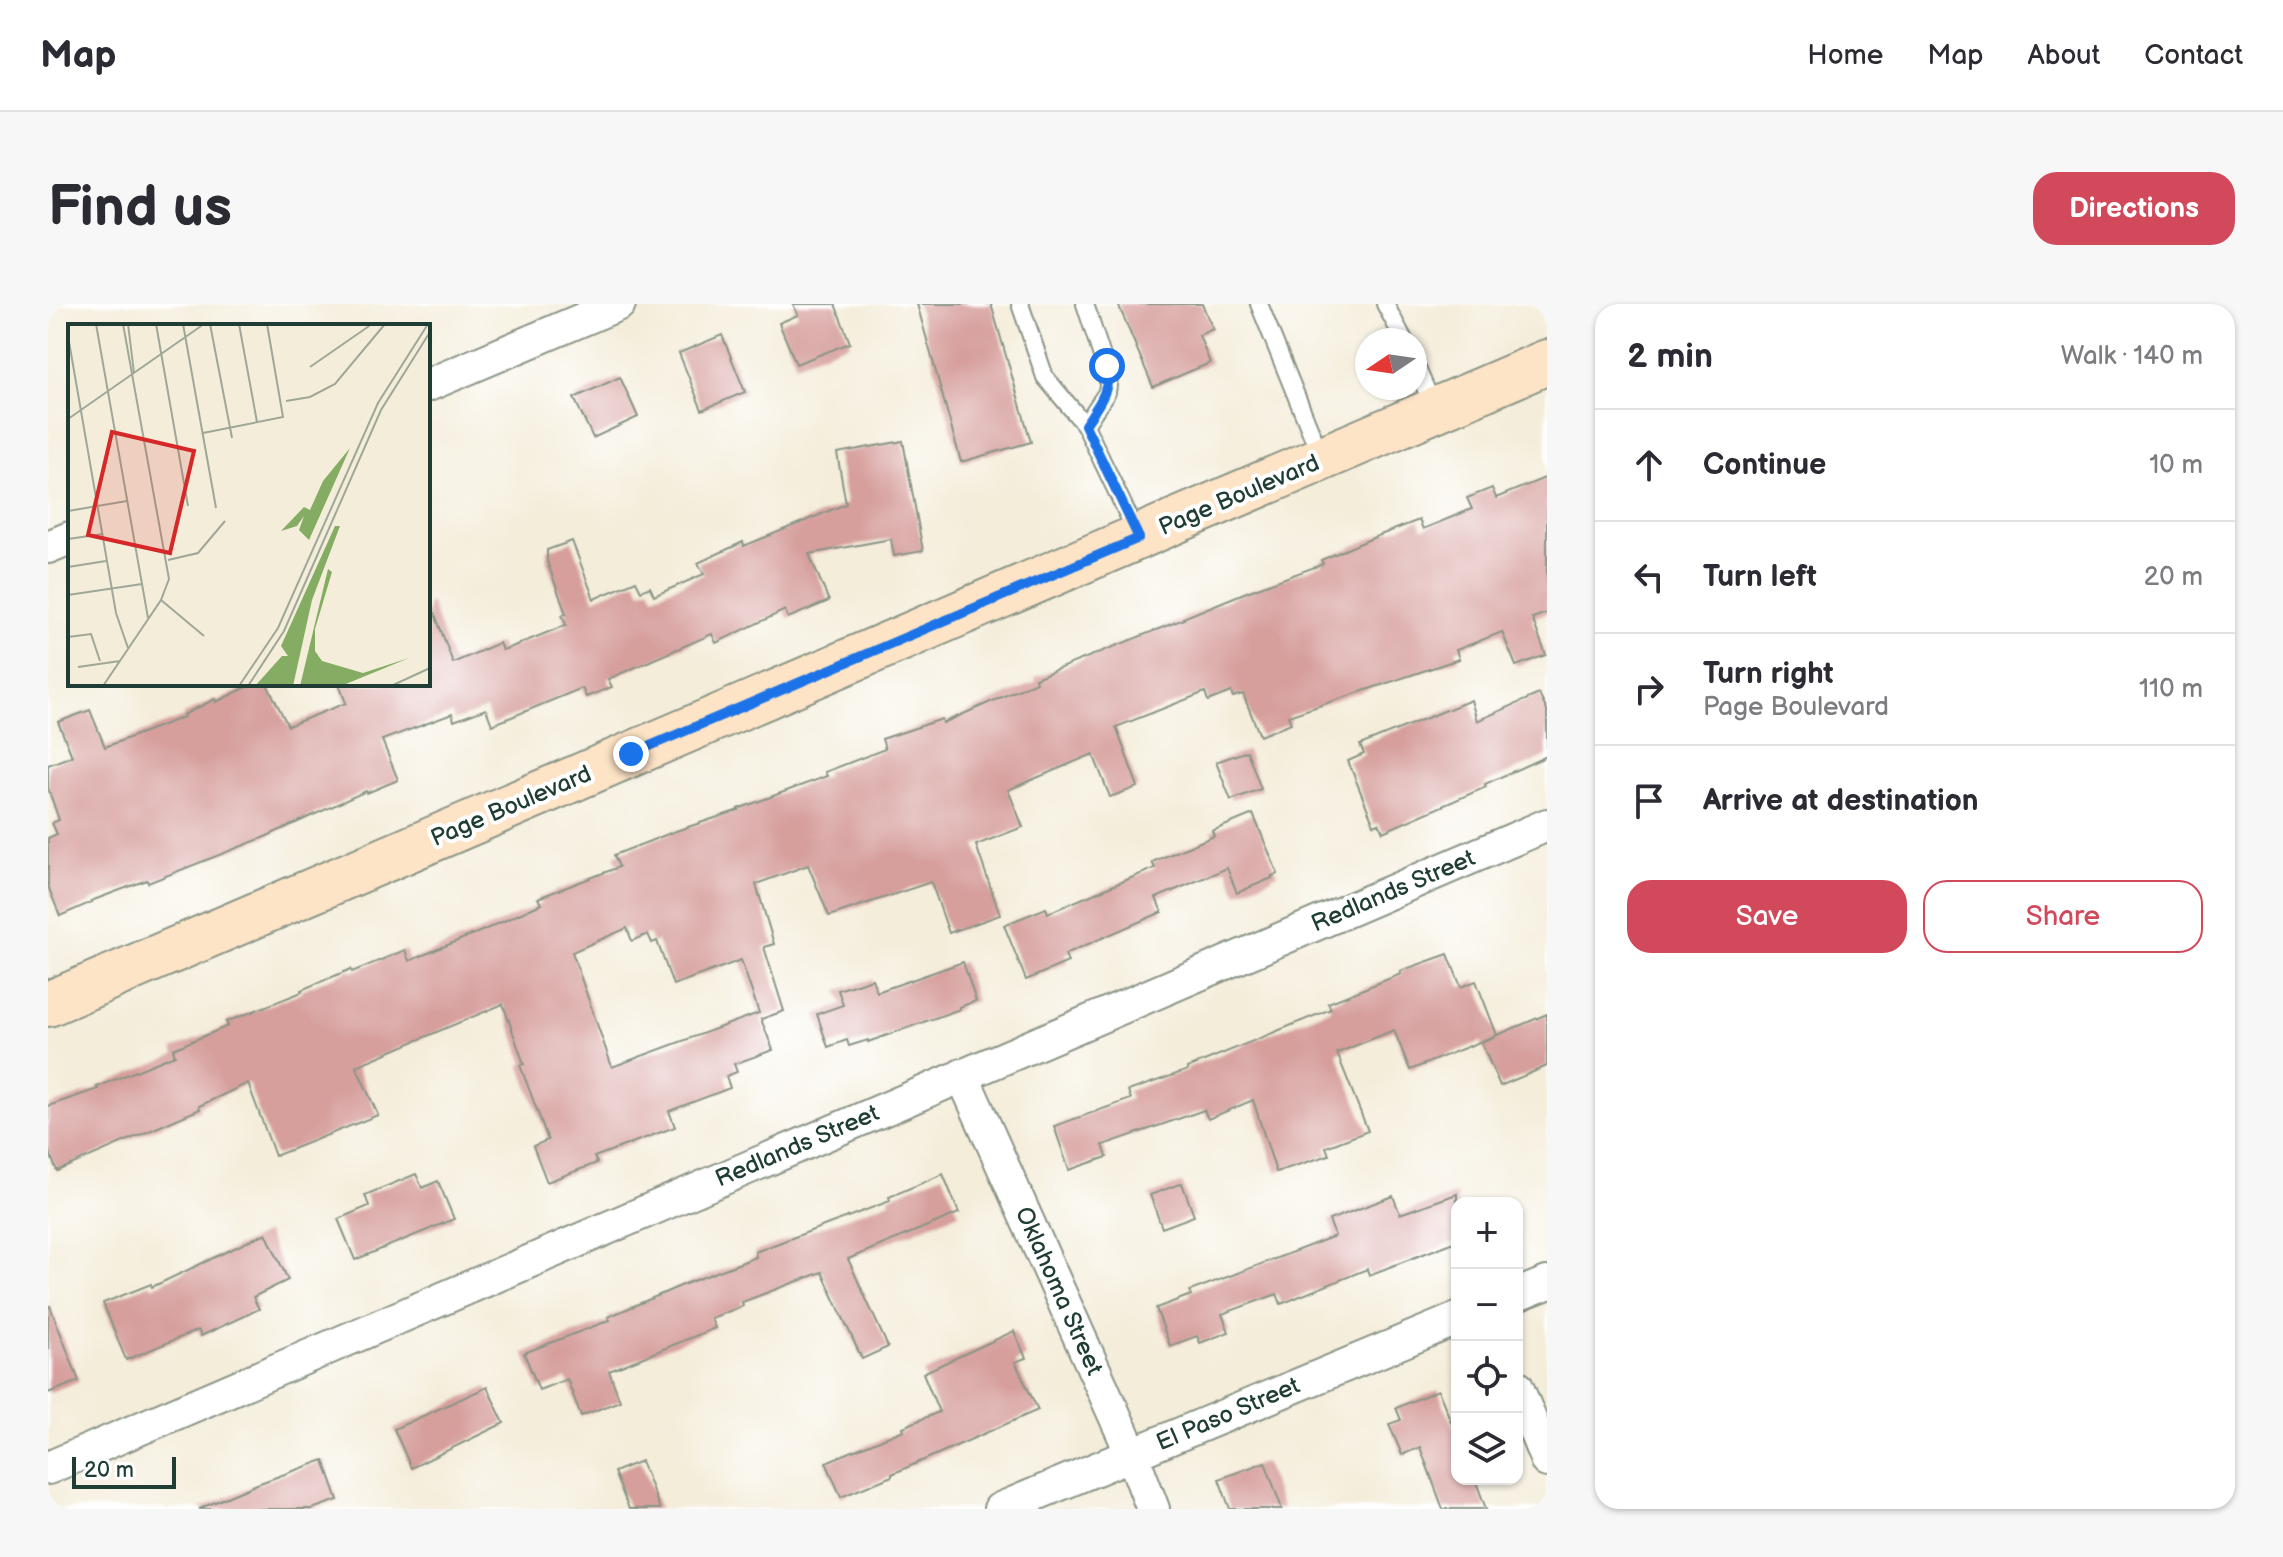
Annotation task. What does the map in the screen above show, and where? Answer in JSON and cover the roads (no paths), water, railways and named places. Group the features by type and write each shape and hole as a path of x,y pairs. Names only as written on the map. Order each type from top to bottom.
{"street":[{"path":"430,384 619,304"},
{"name":"Page Boulevard","path":"48,1004 1547,362"},
{"path":"48,547 68,539"},
{"name":"Redlands Street","path":"48,1468 1547,825"},
{"name":"Oklahoma Street","path":"962,1075 1132,1454 1153,1509"},
{"path":"1523,1293 1547,1283"},
{"name":"El Paso Street","path":"1000,1509 1451,1321"},
{"path":"1523,1402 1547,1461"}],"lane":[{"path":"1020,304 1045,377 1085,425 1139,538"},
{"path":"1085,304 1109,378 1107,392 1085,425"},
{"path":"1259,304 1322,459"},
{"path":"1385,304 1398,328"},
{"path":"1427,392 1435,410"}]}
